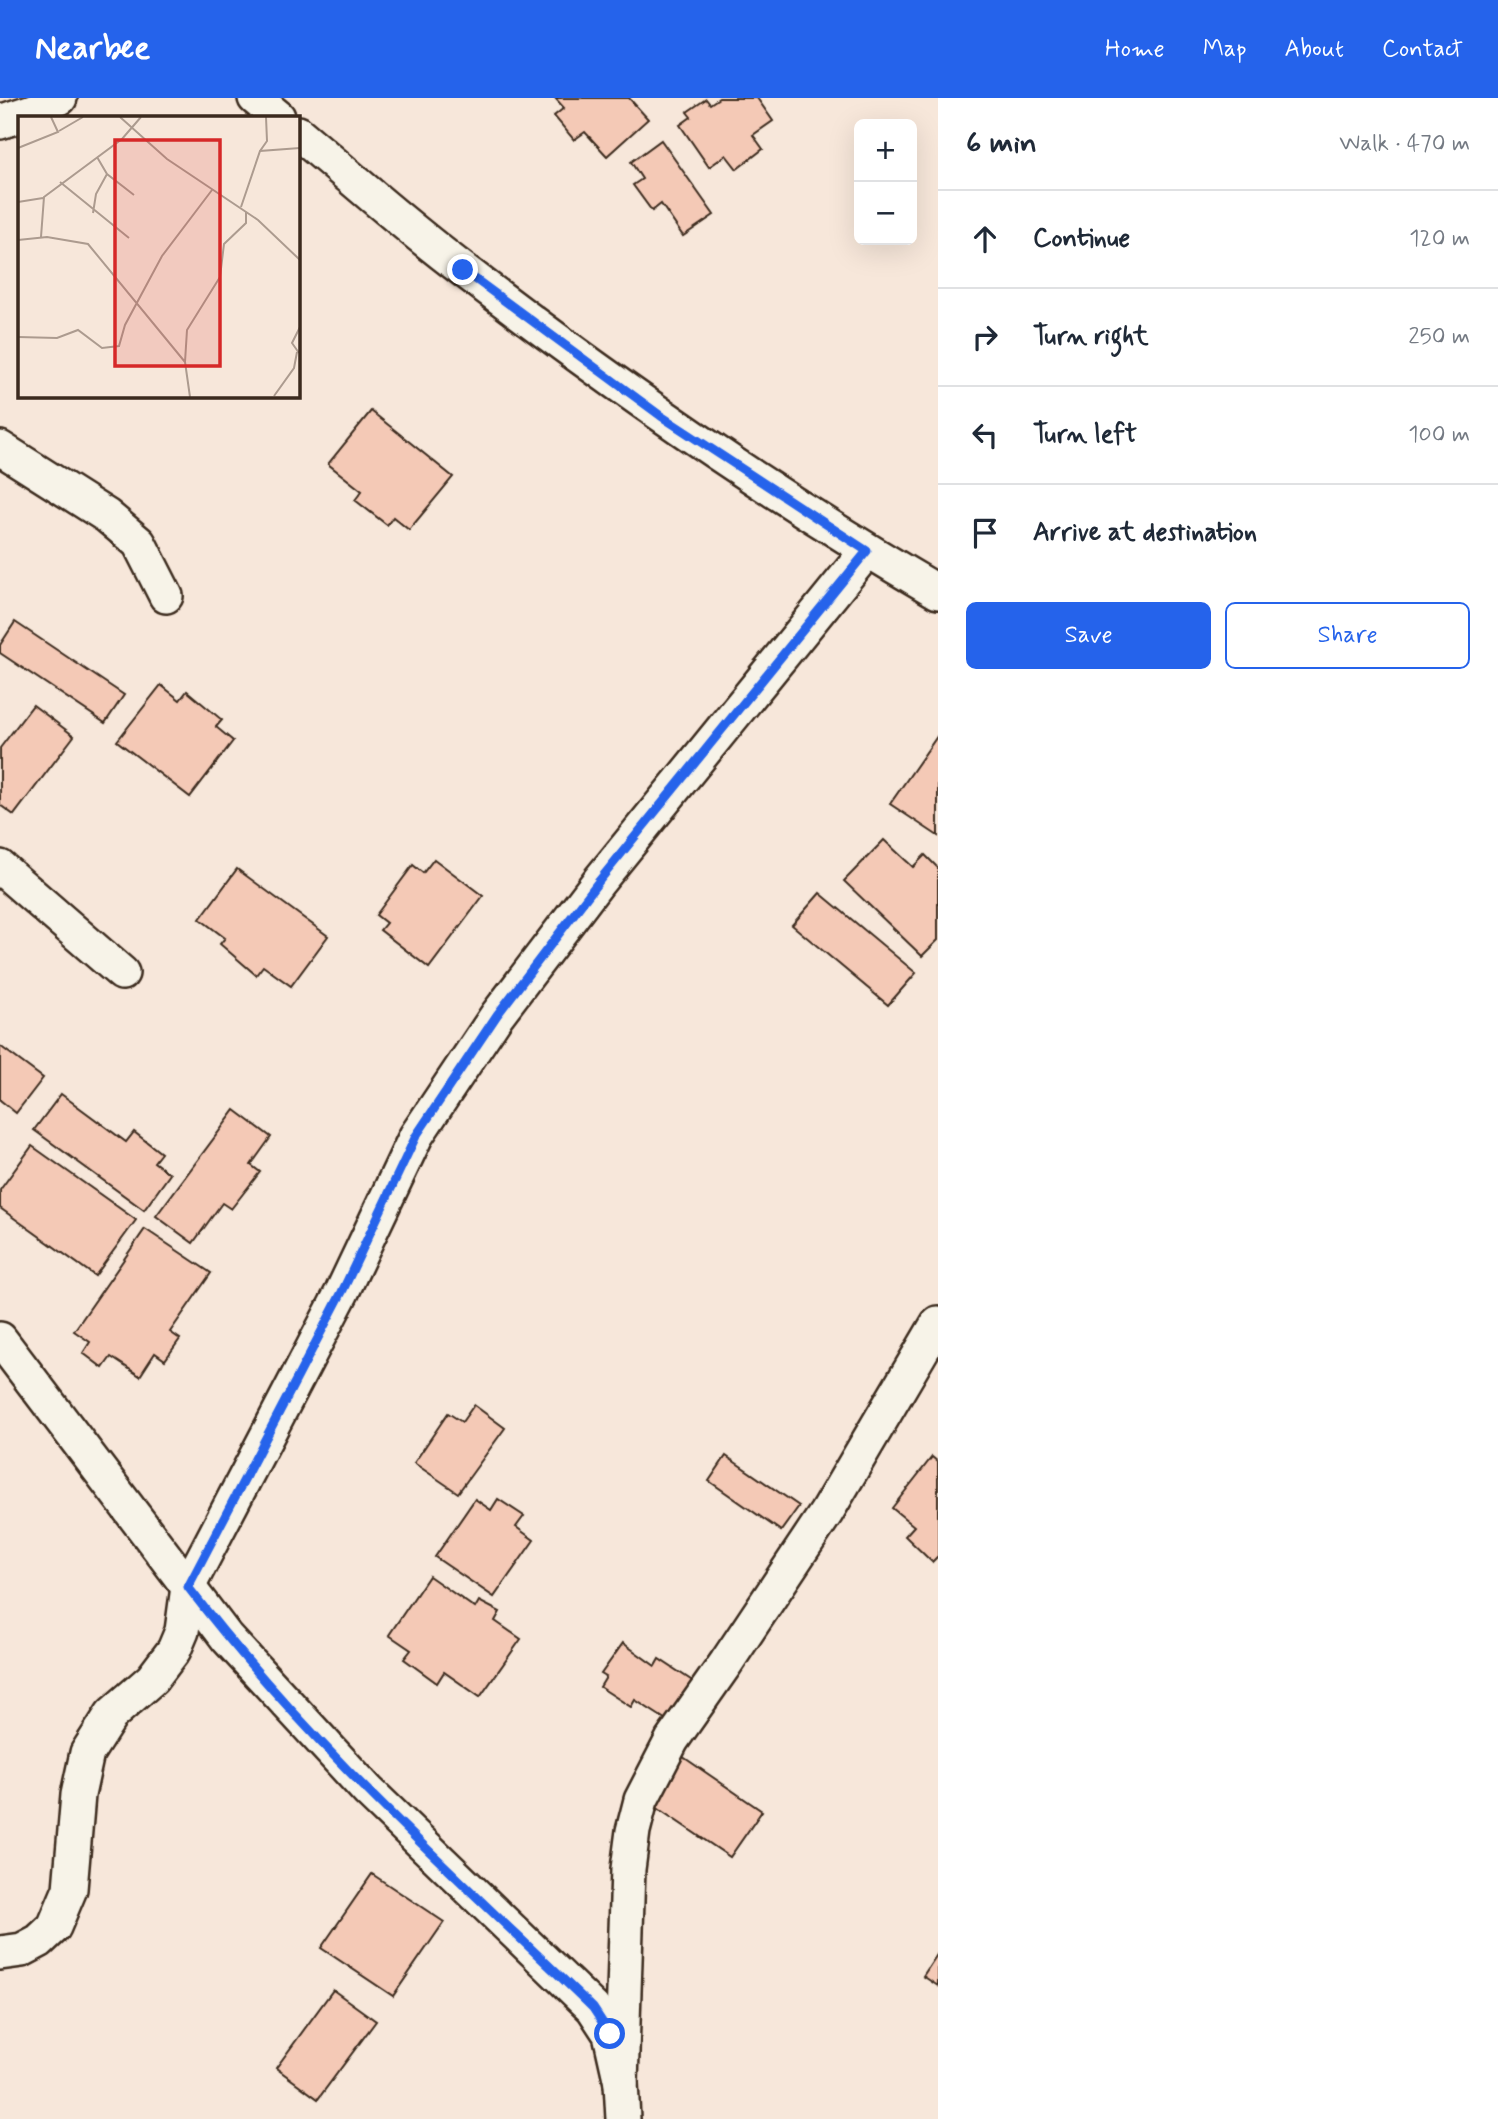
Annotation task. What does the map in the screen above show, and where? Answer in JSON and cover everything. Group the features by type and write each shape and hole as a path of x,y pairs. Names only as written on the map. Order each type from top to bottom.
{"street":[{"path":"0,122 60,98"},
{"path":"255,98 277,116"},
{"path":"299,134 463,270 650,408 867,551 938,592"},
{"path":"0,448 107,516 139,543 166,596"},
{"path":"0,1953 22,1950 39,1941 54,1927 70,1889 78,1795 87,1753 113,1714 152,1679 174,1650 182,1631 188,1587 342,1292 416,1136 497,1015 599,881 867,551"},
{"path":"0,867 122,973"},
{"path":"623,2119 621,2082 628,1869 633,1831 641,1800 672,1740 826,1513 938,1323"},
{"path":"0,1339 227,1638 368,1791 593,2008 610,2034 621,2082"}],"building":[{"path":"555,98 629,98 648,119 607,156 585,132 574,140 554,116 564,108"},
{"path":"719,98 757,98 773,121 753,135 763,149 737,169 726,155 709,167 680,125 691,117 687,112 706,99 710,104"},
{"path":"661,140 714,215 683,236 661,204 652,211 633,185 642,179 631,162"},
{"path":"371,411 453,477 409,530 393,517 387,525 355,500 362,491 328,464"},
{"path":"15,622 124,695 105,723 0,653 0,645"},
{"path":"161,685 180,700 187,691 222,720 216,727 233,741 190,797 117,741"},
{"path":"33,705 74,736 14,815 0,805 0,748"},
{"path":"938,735 938,836 890,804"},
{"path":"884,840 913,867 925,855 938,868 938,940 922,956 844,881"},
{"path":"434,859 483,896 429,968 380,930 386,923 376,915 413,865 423,873"},
{"path":"237,869 328,936 291,986 263,966 256,975 220,944 225,938 200,919"},
{"path":"820,893 916,973 888,1005 792,925"},
{"path":"0,1046 43,1078 16,1113 0,1100"},
{"path":"61,1094 126,1142 134,1132 161,1153 154,1162 170,1174 144,1210 34,1130"},
{"path":"235,1110 271,1137 251,1165 260,1172 231,1209 222,1203 193,1243 156,1216"},
{"path":"32,1146 136,1220 95,1276 0,1208 0,1190"},
{"path":"145,1229 211,1273 170,1332 180,1339 165,1360 155,1353 140,1376 111,1357 103,1368 83,1353 90,1342 74,1331"},
{"path":"474,1405 505,1428 458,1493 414,1463 448,1413 462,1422"},
{"path":"726,1456 799,1506 781,1531 709,1481"},
{"path":"932,1457 938,1462 938,1556 932,1562 905,1536 914,1526 892,1508"},
{"path":"475,1499 491,1510 498,1499 524,1516 516,1527 534,1540 494,1597 435,1557"},
{"path":"429,1576 475,1608 479,1601 500,1612 495,1621 521,1639 480,1697 444,1672 437,1683 404,1659 411,1650 389,1635"},
{"path":"623,1643 655,1666 659,1659 697,1684 671,1723 635,1700 631,1707 600,1687 606,1677 601,1674"},
{"path":"676,1752 762,1811 730,1857 644,1799"},
{"path":"372,1874 444,1922 393,1996 321,1948"},
{"path":"938,1953 938,1986 923,1976"},
{"path":"333,1990 376,2021 318,2099 276,2068"}],"route":[{"path":"463,270 661,416 867,551 599,881 497,1015 416,1136 342,1292 188,1587 227,1638 368,1791 593,2008 610,2034"}]}
